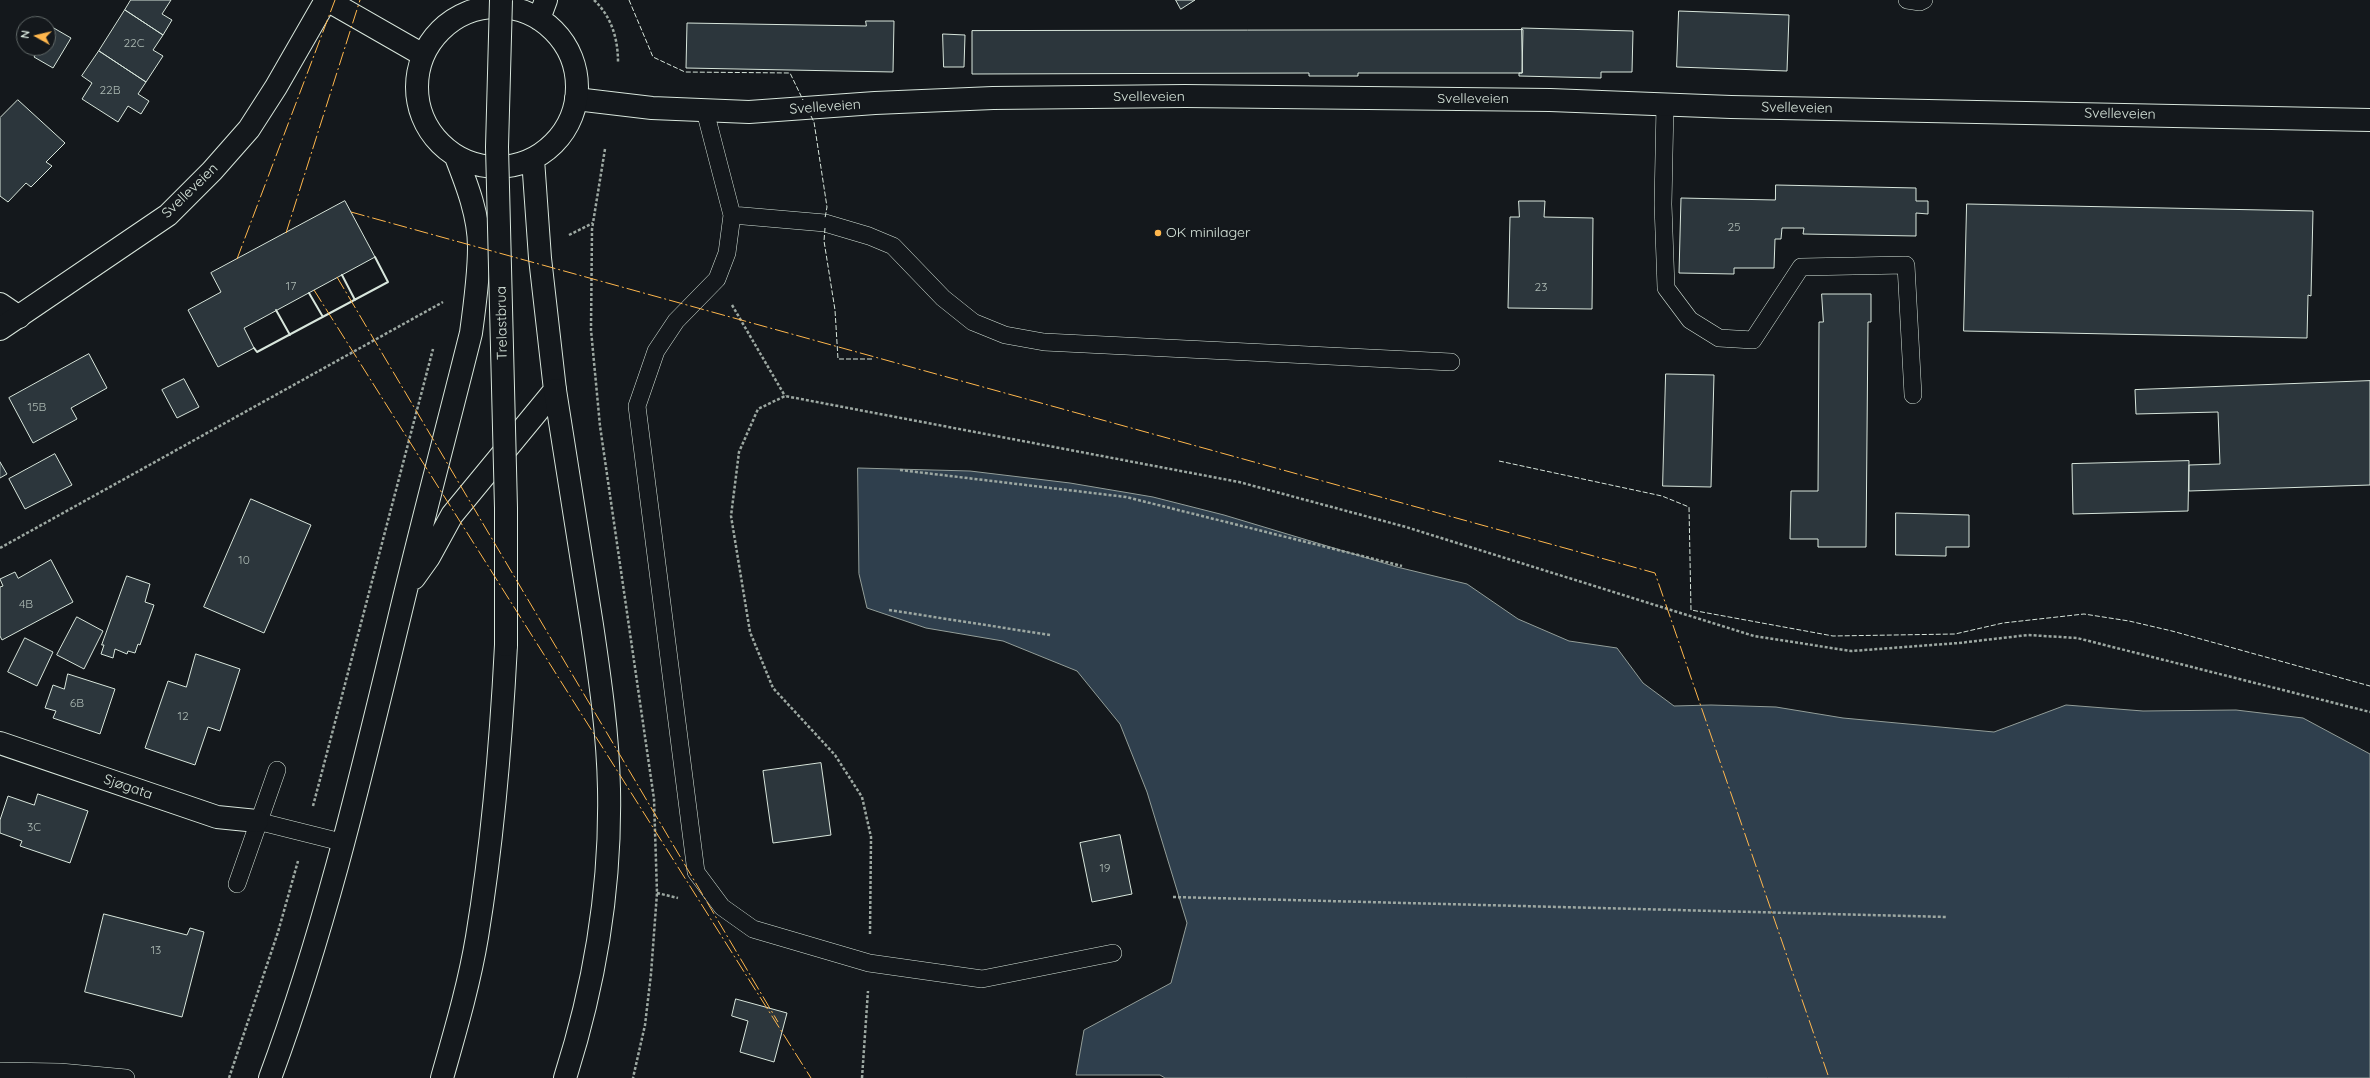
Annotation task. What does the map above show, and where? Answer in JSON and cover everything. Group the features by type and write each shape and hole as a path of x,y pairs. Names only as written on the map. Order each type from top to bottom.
{"main road":[{"name":"Svelleveien","path":"0,329 168,215 212,172 249,129 276,87 326,0 423,55"},
{"name":"Trelastbrua","path":"442,1078 477,939 490,851 498,774 506,645 506,508 497,147 501,0"},
{"path":"492,7 520,10 542,9 560,37 574,65 576,99 573,112 560,137 533,159 518,165 490,168 456,157 435,141 419,109 417,82 423,55 436,36 450,21 464,14 492,7"},
{"name":"Svelleveien","path":"576,99 652,108 705,112 749,112 875,103 993,98 1162,96 1550,100 1665,105 2370,120"},
{"path":"270,1078 290,1024 345,843 406,589 471,333 477,289 480,245 475,213 456,157"},
{"path":"533,159 539,249 555,390 602,698 609,788 606,871 596,961 582,1024 565,1078"},
{"path":"0,304 19,317"},
{"path":"406,589 430,557 452,514 555,390"},
{"name":"Sjøgata","path":"0,743 217,817 258,821"}],"lane":[{"path":"1907,0 1920,2 1924,0"},
{"path":"1665,105 1663,204 1666,288 1690,320 1720,338 1753,340 1801,267 1906,264 1913,395"},
{"path":"705,112 732,215 727,253 717,279 676,321 656,351 637,406 696,872 722,907 753,929 870,963 982,979 1113,952"},
{"path":"732,215 825,223 869,236 893,246 943,298 973,322 1005,335 1044,342 1451,362"},
{"path":"237,884 277,770"},
{"path":"258,821 345,843"},
{"path":"0,1071 60,1072 126,1078"}],"path":[{"path":"594,0 605,10 618,43 618,62"},
{"path":"605,149 593,223 591,330 600,426 654,799 657,893 651,974 644,1026 633,1078"},
{"path":"539,249 593,223"},
{"path":"717,279 785,396"},
{"path":"0,548 446,300 444,308"},
{"path":"228,1078 278,932 306,833 433,346"},
{"path":"862,1078 870,963 871,837 862,797 835,755 773,688 750,632 731,516 739,452 758,409 785,396 1239,482 1406,527 1754,636 1851,651 1960,643 2028,635 2077,638 2370,712"},
{"path":"900,470 1126,496 1402,566"},
{"path":"889,610 1050,635"},
{"path":"1173,897 1947,917"}],"water":[{"path":"858,468 970,471 1070,483 1153,497 1224,515 1397,567 1467,584 1518,619 1569,641 1617,648 1643,683 1674,706 1711,705 1776,707 1843,718 1994,732 2066,705 2143,711 2236,710 2303,718 2370,754 2370,1078 1165,1078 1160,1075 1076,1075 1084,1030 1171,983 1187,923 1147,792 1120,724 1077,671 1003,641 926,628 867,608 859,574"}],"building":[{"path":"131,0 171,0 162,14 172,20 163,35 125,10"},
{"path":"1176,0 1195,0 1181,9"},
{"path":"125,10 163,35 153,50 163,56 146,82 99,51"},
{"path":"1679,11 1789,15 1787,71 1677,67"},
{"path":"866,21 894,21 893,72 686,68 687,23 866,26"},
{"path":"1522,28 1633,31 1632,72 1601,72 1601,78 1519,76 1519,73 1522,73"},
{"path":"56,29 71,38 53,68 34,57 56,56"},
{"path":"1523,30 1522,73 1358,73 1358,76 1309,76 1309,73 972,74 972,31"},
{"path":"943,34 965,35 964,67 944,67"},
{"path":"99,51 146,82 138,94 149,101 141,114 128,106 118,122 82,99 92,83 82,76"},
{"path":"18,100 65,143 46,162 52,166 31,187 26,183 8,202 0,196 0,118"},
{"path":"1776,185 1916,188 1916,201 1928,201 1928,214 1916,213 1916,236 1803,234 1804,228 1782,228 1781,239 1775,239 1774,268 1734,268 1734,274 1679,273 1681,198 1775,200"},
{"path":"345,201 375,257 244,328 254,348 218,367 188,310 221,292 211,273"},
{"path":"1519,201 1545,201 1544,217 1593,218 1592,309 1508,308 1510,217 1519,217"},
{"path":"1967,204 2313,211 2311,296 2308,295 2307,338 1964,331"},
{"path":"1822,294 1871,294 1871,322 1868,322 1866,547 1818,547 1818,539 1790,539 1791,491 1818,491 1819,322 1823,322"},
{"path":"89,354 107,388 71,408 77,419 33,443 9,398"},
{"path":"1666,374 1714,375 1711,487 1663,486"},
{"path":"184,379 199,407 177,418 162,390"},
{"path":"2370,381 2370,485 2189,491 2189,465 2220,464 2218,412 2136,414 2135,390"},
{"path":"55,454 72,485 25,509 9,479"},
{"path":"2189,461 2188,511 2073,514 2072,464"},
{"path":"0,462 7,474 0,478"},
{"path":"251,499 311,525 264,633 204,607"},
{"path":"1896,513 1969,515 1969,547 1946,547 1946,556 1896,555"},
{"path":"51,560 73,602 2,640 0,636 0,587 3,586 0,579 15,572 18,578"},
{"path":"127,576 150,584 145,602 154,605 140,645 138,644 135,653 128,651 127,654 115,649 113,658 101,654 104,645 102,645"},
{"path":"77,617 103,631 84,669 57,655"},
{"path":"25,638 53,652 37,686 8,672"},
{"path":"196,654 240,669 220,731 208,727 195,765 145,748 168,681 186,687"},
{"path":"68,674 115,689 100,734 53,718 56,711 45,708 53,685 64,689"},
{"path":"821,763 831,835 773,843 763,771"},
{"path":"38,794 88,811 70,863 20,846 22,841 0,833 0,820 8,796 34,805"},
{"path":"1120,835 1132,894 1092,902 1080,843"},
{"path":"104,914 187,935 190,928 204,932 182,1017 85,992"},
{"path":"736,999 787,1013 774,1062 740,1052 748,1021 732,1016"}],"fence":[{"path":"629,0 653,57 685,72 790,73 803,100"},
{"path":"811,116 814,122 827,207 825,218"},
{"path":"825,228 824,241 835,310 838,359 872,359"},
{"path":"1499,461 1662,496 1689,507 1691,610 1833,636 1955,634 2003,623 2084,614 2129,621 2172,631 2370,686"}],"wall":[{"path":"254,348 257,352 388,282 375,257"},
{"path":"342,275 355,300"},
{"path":"309,293 323,317"},
{"path":"276,310 290,335"}],"power":[{"path":"237,259 335,0"},
{"path":"286,233 360,0"},
{"path":"351,212 1655,573 1829,1078"},
{"path":"337,277 778,1022"},
{"path":"314,290 811,1078"}],"place":[{"name":"OK minilager","path":"1158,233"}]}
